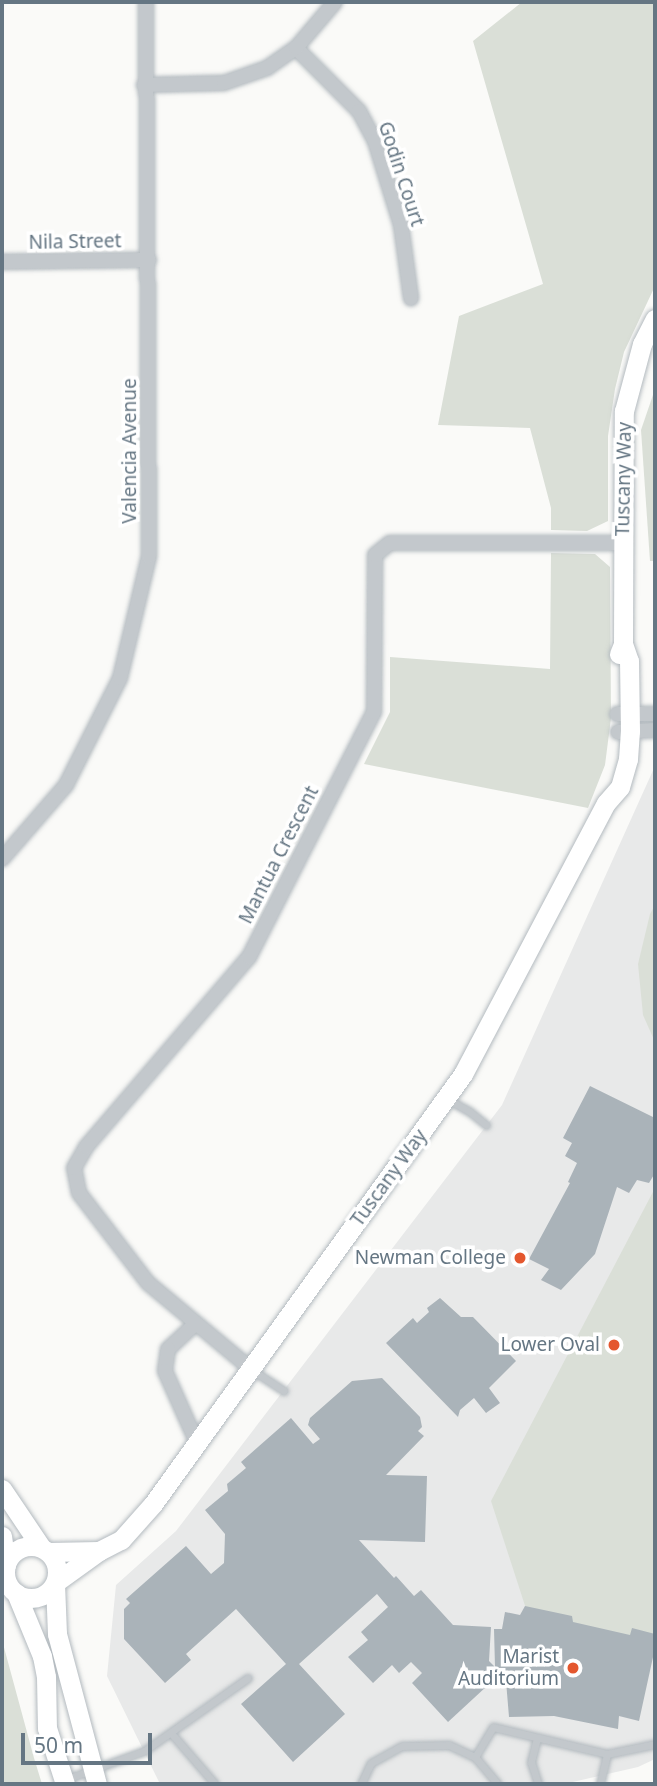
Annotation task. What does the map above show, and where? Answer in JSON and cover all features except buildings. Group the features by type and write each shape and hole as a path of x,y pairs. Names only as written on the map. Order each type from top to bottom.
{"street":[{"name":"Valencia Avenue","path":"2,859 66,785 120,678 149,556 149,260 144,85 146,2"},
{"path":"144,85 224,83 267,68 296,48 335,2"},
{"name":"Godin Court","path":"296,48 359,111 374,141 401,225 411,298"},
{"name":"Nila Street","path":"2,262 149,260"},
{"name":"Tuscany Way","path":"55,1583 99,1551 121,1540 153,1504 447,1099 606,803 620,787 628,759 624,723 629,661 622,644 624,411 642,344 655,319"},
{"name":"Mantua Crescent","path":"251,1369 194,1325 148,1283 79,1193 74,1168 86,1147 249,957 374,712 375,555 390,543 623,542"},
{"path":"624,723 655,714"},
{"path":"624,723 655,730"},
{"path":"194,1325 168,1349 165,1371 197,1443"},
{"path":"2,1489 58,1571 55,1583 57,1634 95,1778"},
{"path":"2,1536 6,1580 16,1593 42,1656 47,1677 47,1728 65,1782"},
{"path":"6,1564 10,1557 24,1547 99,1551"},
{"path":"16,1593 37,1598 47,1593 55,1583"}],"lane":[{"path":"447,1099 470,1111 486,1125"},
{"path":"251,1369 284,1391"},
{"path":"65,1782 95,1778 144,1751 248,1678"},
{"path":"475,1757 493,1727 607,1754 655,1744"},
{"path":"171,1733 215,1784"},
{"path":"537,1738 531,1762 538,1784"},
{"path":"361,1784 371,1763 402,1746 449,1745 475,1757 498,1784"},
{"path":"600,1784 607,1754"}],"shaded area":[{"path":"522,2 655,2 655,286 624,352 615,389 608,436 608,521 587,531 551,530 551,508 530,428 438,425 459,316 543,284 473,41"},
{"path":"655,389 655,561 650,561 641,430"},
{"path":"551,553 595,554 610,567 611,718 605,765 588,808 364,764 390,712 390,657 550,669"},
{"name":"Newman College","path":"655,766 655,1759 638,1767 564,1784 160,1784 107,1676 116,1585 176,1531 502,1105"},
{"path":"655,905 655,1042 643,1015 638,964 650,914"},
{"name":"Lower Oval","path":"655,1188 655,1646 529,1618 491,1501"},
{"path":"2,1640 34,1758 42,1784 2,1784"}],"place":[{"name":"Newman College","path":"520,1258"},
{"name":"Lower Oval","path":"614,1345"},
{"name":"Marist Auditorium","path":"573,1668"}]}
